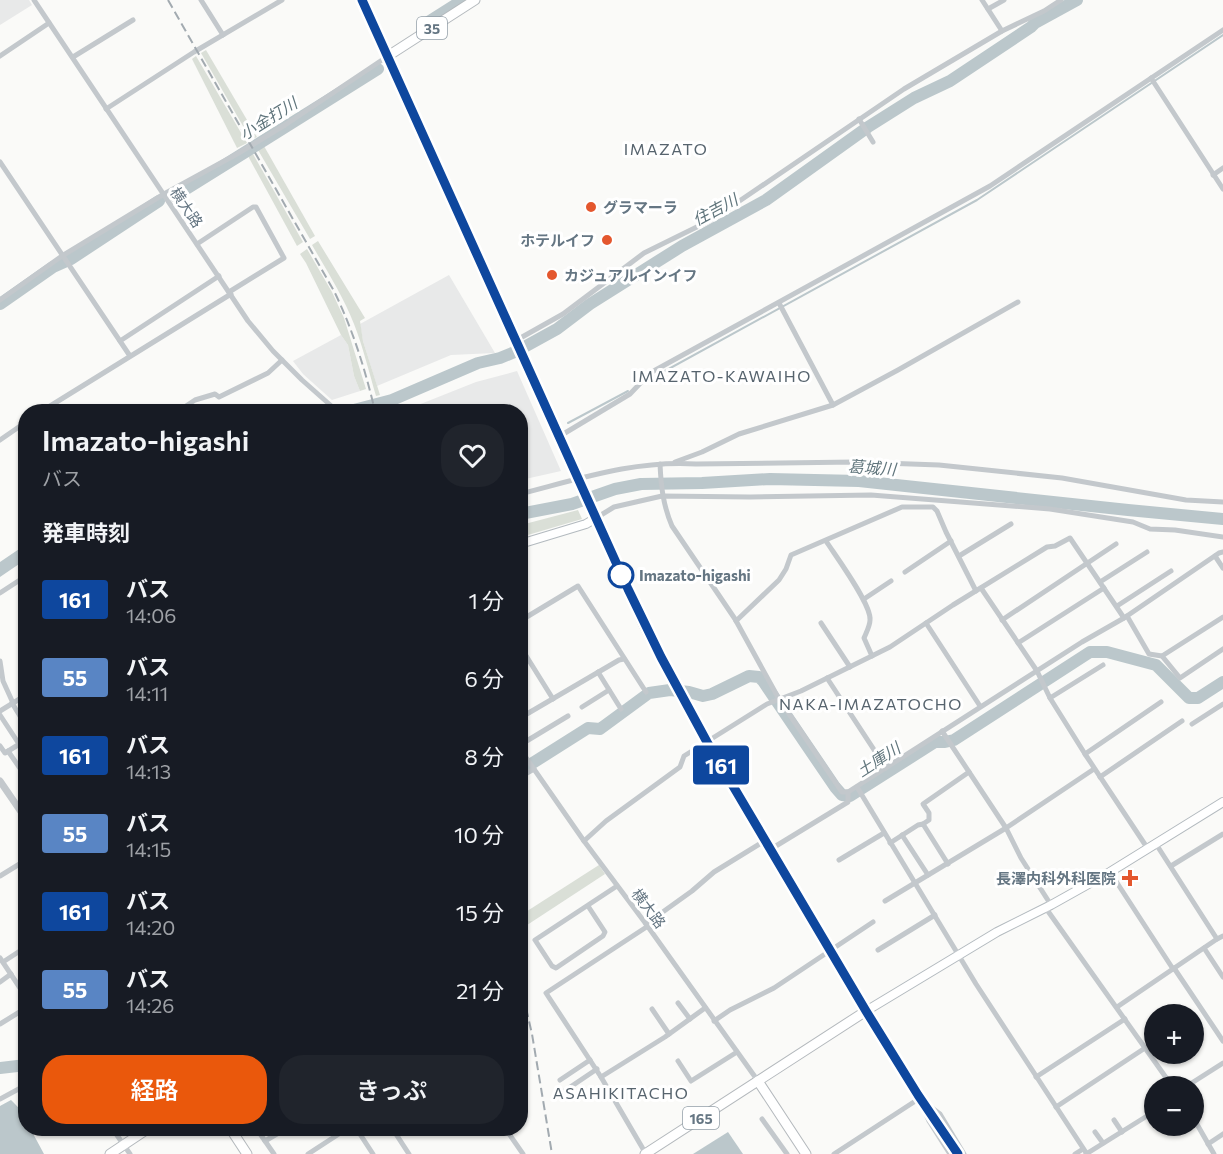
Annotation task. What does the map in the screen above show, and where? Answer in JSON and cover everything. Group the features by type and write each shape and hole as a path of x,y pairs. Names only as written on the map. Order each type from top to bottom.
{"main road":[{"path":"362,0 644,625 707,742 866,1011 958,1154"},
{"name":"35","path":"388,56 475,0"},
{"path":"528,542 586,524 594,514"},
{"path":"866,1011 958,954 1110,872 1223,802"},
{"name":"165","path":"646,1154 866,1011"},
{"path":"758,1081 806,1154"},
{"path":"110,1154 137,1136"},
{"path":"235,1136 247,1154"}],"street":[{"name":"横大路","path":"34,0 248,321 282,360 330,404"},
{"path":"201,0 223,35"},
{"path":"106,109 282,0"},
{"path":"982,0 1002,31"},
{"path":"988,9 1004,0"},
{"path":"516,342 563,314 644,253 713,219 860,122 904,89 1002,31 1044,11 1061,0"},
{"path":"73,57 133,20"},
{"path":"0,56 49,23"},
{"path":"560,436 630,394 650,373 990,186 1153,81 1223,30"},
{"path":"0,300 62,256 285,125 388,56"},
{"path":"1153,81 1223,189"},
{"path":"860,122 872,140"},
{"path":"0,162 130,356"},
{"path":"1213,175 1223,168"},
{"path":"53,404 284,258 256,207 197,244"},
{"path":"120,341 219,276"},
{"path":"673,463 739,434 833,405 1018,302"},
{"path":"779,303 833,405"},
{"path":"189,404 216,394 219,397 268,373 282,360"},
{"path":"0,440 18,428"},
{"path":"528,492 580,481 622,468 660,464 855,462 939,465 1062,478 1186,500 1223,502"},
{"path":"660,464 662,495 672,526 736,621 779,699 836,784 842,792 848,795"},
{"path":"594,514 662,495 750,497 871,495 1050,509 1133,522 1150,529 1223,537"},
{"path":"736,621 779,580 791,555 902,507 933,507 978,590 1037,671 1050,698 1094,769 1148,849"},
{"path":"959,556 1011,524"},
{"path":"584,841 606,820 680,767 684,756 767,704 801,691 890,647 1047,547 1055,546 1070,538 1126,617 1149,654 1162,656 1223,617"},
{"path":"826,541 864,599 870,614 864,638 872,656"},
{"path":"905,572 951,542"},
{"path":"1002,620 1116,544"},
{"path":"1100,582 1147,552"},
{"path":"848,795 856,787 980,706 1126,617 1223,552"},
{"path":"1215,556 1223,568"},
{"path":"1117,606 1171,571"},
{"path":"0,593 18,581"},
{"path":"864,599 891,581"},
{"path":"528,616 578,586 646,692"},
{"path":"1018,643 1104,588"},
{"path":"821,623 850,667"},
{"path":"926,623 980,706"},
{"path":"1162,656 1179,678 1223,649"},
{"path":"528,659 553,699"},
{"path":"528,713 624,659"},
{"path":"0,661 3,681 18,713"},
{"path":"1050,698 1102,665"},
{"path":"598,672 621,709"},
{"path":"827,678 886,768"},
{"path":"582,707 609,690"},
{"path":"0,711 18,700"},
{"path":"1085,754 1161,702"},
{"path":"1192,724 1223,704"},
{"path":"0,715 18,737"},
{"path":"528,742 568,716"},
{"path":"1100,777 1182,721"},
{"path":"942,731 1006,828 1048,906 1144,1047"},
{"path":"0,746 5,753 18,745"},
{"path":"8,751 18,765"},
{"name":"横大路","path":"528,760 584,841 758,1081"},
{"path":"528,770 532,766"},
{"path":"885,901 1006,828 1094,769"},
{"path":"890,843 929,820 929,813 923,804 969,772"},
{"path":"0,781 18,807"},
{"path":"856,787 976,984 1085,1152"},
{"path":"771,849 849,802 848,795"},
{"path":"923,824 948,864"},
{"path":"839,860 884,833"},
{"path":"1170,866 1223,834"},
{"path":"902,835 928,875"},
{"path":"646,1154 602,1077 546,993 647,925 714,872 766,840"},
{"path":"1117,1008 1220,938 1156,844"},
{"path":"0,876 18,865"},
{"path":"1110,872 1223,1041"},
{"path":"588,906 605,932 603,936 556,968 552,966 535,940 617,886"},
{"path":"878,950 935,915"},
{"path":"714,1021 730,1010 774,988 873,922"},
{"path":"1204,948 1223,977"},
{"path":"18,951 1,960 18,985"},
{"path":"0,982 11,974"},
{"path":"678,1003 690,1019"},
{"path":"602,1077 705,1008"},
{"path":"652,1009 669,1034"},
{"path":"0,1024 18,1013"},
{"path":"1036,1077 1125,1019"},
{"path":"1056,1107 1144,1049"},
{"path":"678,1061 691,1081 737,1052"},
{"path":"560,1080 590,1060"},
{"path":"1203,1076 1223,1063"},
{"path":"554,1098 597,1069"},
{"path":"0,1099 18,1089"},
{"path":"834,1154 920,1098"},
{"path":"920,1098 929,1121 950,1154"},
{"path":"920,1098 940,1114 964,1154"},
{"path":"1075,1154 1103,1143 1144,1118"},
{"path":"762,1119 787,1154"},
{"path":"1114,1120 1122,1132"},
{"path":"1095,1132 1103,1143"},
{"path":"1208,1144 1223,1134"},
{"path":"117,1136 130,1154"},
{"path":"262,1136 274,1154"},
{"path":"265,1141 273,1136"},
{"path":"308,1154 336,1136"},
{"path":"361,1136 372,1152 364,1154"},
{"path":"398,1136 410,1154"},
{"path":"511,1136 523,1154"},
{"path":"1204,1136 1214,1154"}],"shaded area":[{"path":"0,0 29,0 32,5 0,25"},
{"path":"206,50 257,137 251,140 201,53"},
{"path":"196,56 247,143 237,148 192,59"},
{"path":"264,146 315,236 310,239 258,150"},
{"path":"253,154 303,242 297,246 248,156"},
{"path":"318,241 365,318 360,321 363,341 380,395 376,396 350,314 312,245"},
{"path":"307,249 344,318 366,389 360,391 354,376 348,345 300,254"},
{"path":"449,275 495,353 451,355 377,386 360,324"},
{"path":"341,335 348,345 354,376 360,391 332,400 303,374 293,361"},
{"path":"517,371 561,471 528,478 528,404 421,404 476,382"},
{"path":"578,510 582,519 528,535 528,523"},
{"path":"18,550 18,565 0,577 0,562"},
{"path":"599,865 605,874 528,924 528,911"},
{"path":"11,1100 18,1108 18,1136 34,1136 44,1154 0,1154 0,1106"},
{"path":"728,1132 743,1154 693,1154"}],"waterway":[{"path":"425,24 463,0"},
{"name":"住吉川","path":"377,404 392,400 478,363 517,351 557,329 590,304 682,246 766,200 868,127 914,98 950,81 1035,23 1077,0"},
{"path":"654,377 977,200 1223,35"},
{"name":"小金打川","path":"175,196 378,69"},
{"name":"小金打川","path":"0,304 53,267 71,259 159,201"},
{"path":"568,423 628,391"},
{"name":"葛城川","path":"528,512 572,504 615,489 641,484 770,479 859,481 1223,519"},
{"name":"土庫川","path":"528,766 588,728 600,729 649,693 670,690 703,696 749,676 759,677 763,681 835,787 842,795 850,796 935,742 954,740 1090,652 1107,652 1156,665 1189,698 1198,698 1223,682"},
{"name":"土庫川","path":"0,1068 18,1066"}],"railway":[{"path":"168,0 334,291 358,350 373,404"},
{"path":"528,1017 552,1154"}],"bus line":[{"name":"161","path":"362,0 644,625 677,689 866,1011 958,1154"}],"place":[{"name":"グラマーラ","path":"591,207"},
{"name":"ホテルイフ","path":"607,240"},
{"name":"カジュアルインイフ","path":"552,275"},
{"name":"Imazato-higashi","path":"621,575"},
{"name":"長澤内科外科医院","path":"1130,878"}],"district":[{"name":"IMAZATO","path":"666,148"},
{"name":"IMAZATO-KAWAIHO","path":"722,375"},
{"name":"NAKA-IMAZATOCHO","path":"871,703"},
{"name":"ASAHIKITACHO","path":"621,1092"}]}
